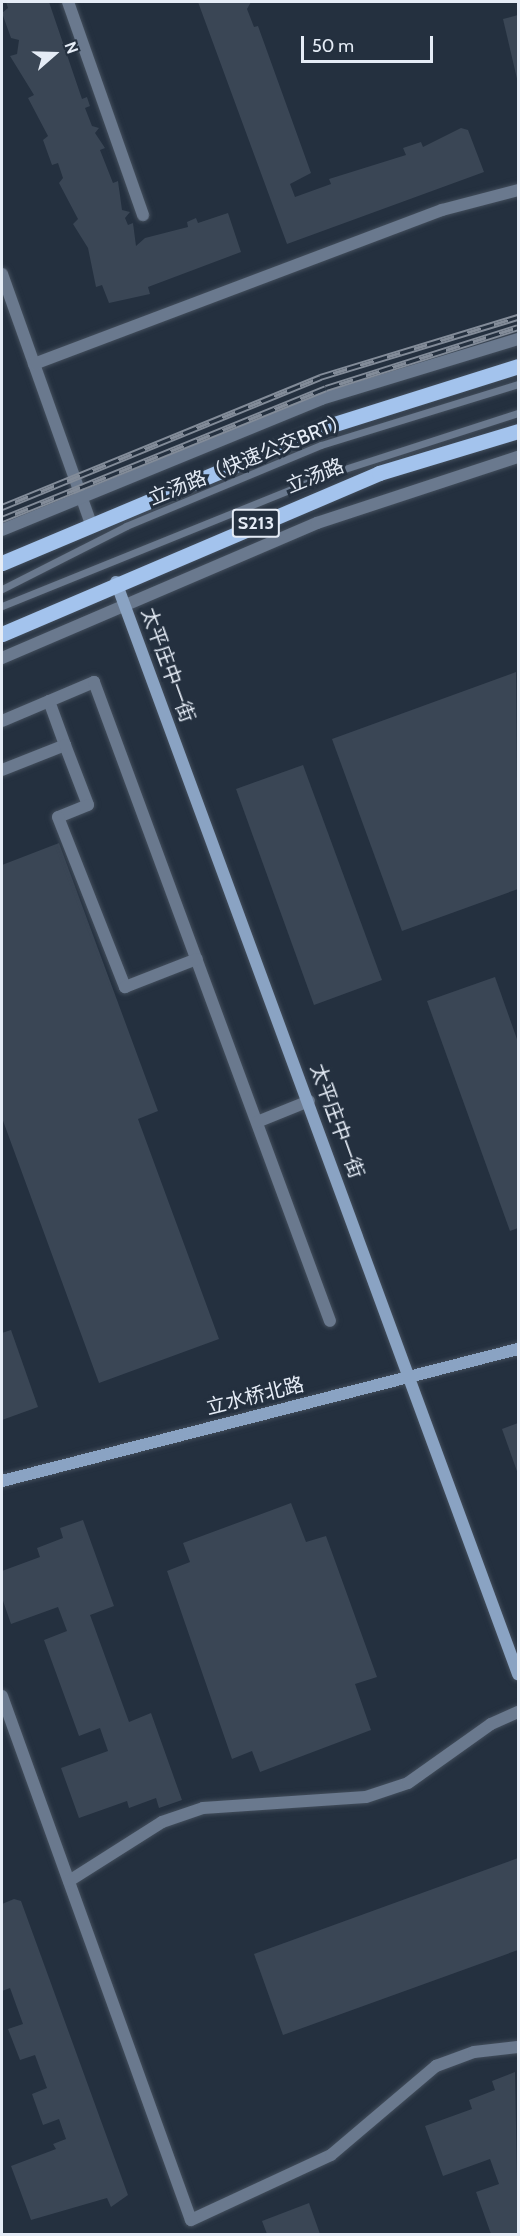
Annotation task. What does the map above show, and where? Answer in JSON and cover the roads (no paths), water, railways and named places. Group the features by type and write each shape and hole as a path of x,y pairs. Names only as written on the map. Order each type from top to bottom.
{"main road":[{"name":"立汤路","path":"2,563 325,427 519,366"},
{"name":"立汤路","path":"2,634 116,582 379,473 519,432"}],"street":[{"path":"68,2 143,215"},
{"path":"34,364 442,210 519,190"},
{"path":"2,274 91,524"},
{"path":"2,530 321,399 519,339"},
{"name":"S213","path":"2,658 124,603 317,523 519,457"},
{"name":"太平庄中一街","path":"116,582 411,1376 519,1674"},
{"path":"2,721 94,682 330,1321"},
{"path":"49,701 88,805 58,817 125,987 197,959"},
{"path":"2,770 65,745"},
{"path":"257,1122 309,1101"},
{"name":"立水桥北路","path":"2,1481 519,1349"},
{"path":"2,1696 191,2220 331,2155 436,2067 474,2052 519,2047"},
{"path":"69,1881 162,1822 203,1808 366,1797 408,1783 491,1724 519,1712"}],"lane":[{"name":"立汤路（快速公交BRT）","path":"2,589 126,526 321,445 519,384"},
{"path":"2,606 326,475 519,413"}],"railway":[{"path":"2,507 320,377 518,317"},
{"path":"2,519 326,388 518,327"}]}
